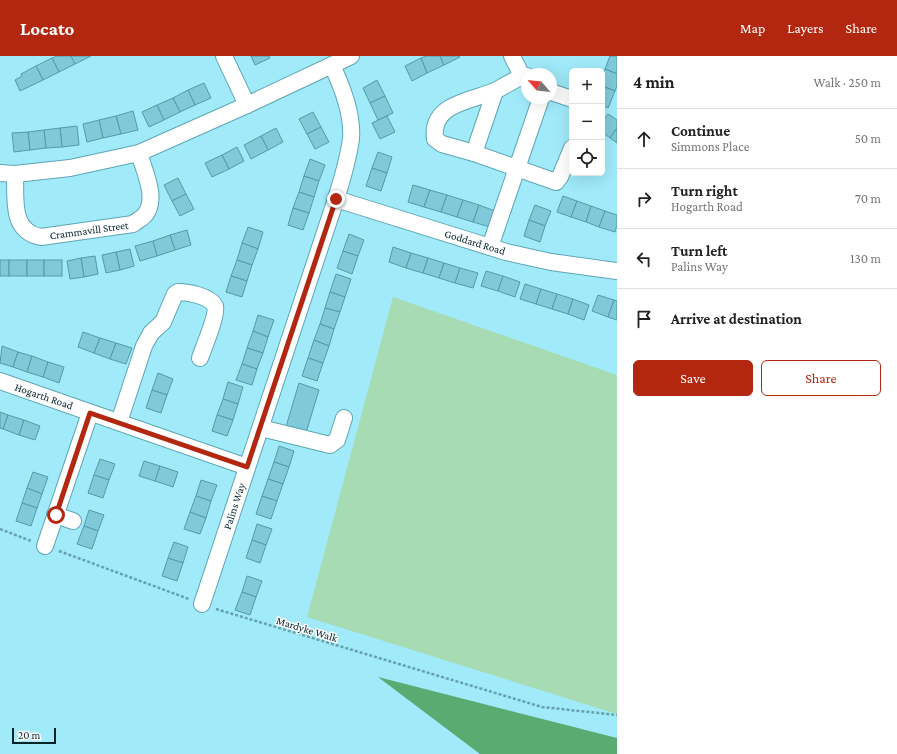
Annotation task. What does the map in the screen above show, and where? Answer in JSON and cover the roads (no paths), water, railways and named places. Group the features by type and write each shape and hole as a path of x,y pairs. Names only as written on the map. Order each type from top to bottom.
{"street":[{"path":"224,56 247,105"},
{"name":"Crammavill Street","path":"139,152 151,194 149,207 144,216 133,224 41,237 31,235 22,227 17,218 7,173 70,168 139,152 247,105 351,56"},
{"path":"512,56 521,71"},
{"name":"Palins Way","path":"202,604 336,199 347,160 351,138 347,107 342,88 332,65"},
{"path":"521,78 495,91 450,108 441,114 435,123 435,139 455,148 517,167 556,182 560,178 569,156"},
{"path":"474,153 495,91"},
{"path":"557,94 569,99"},
{"path":"490,247 539,104"},
{"name":"Goddard Road","path":"336,199 490,247 551,262 617,271"},
{"path":"119,422 144,346 151,333 163,322 175,294 178,292 185,292 206,298 214,305 216,309 200,358"},
{"name":"Hogarth Road","path":"0,381 247,467"},
{"path":"45,546 90,413"},
{"path":"261,428 330,445 337,440 344,418"},
{"path":"56,515 73,521"}]}
